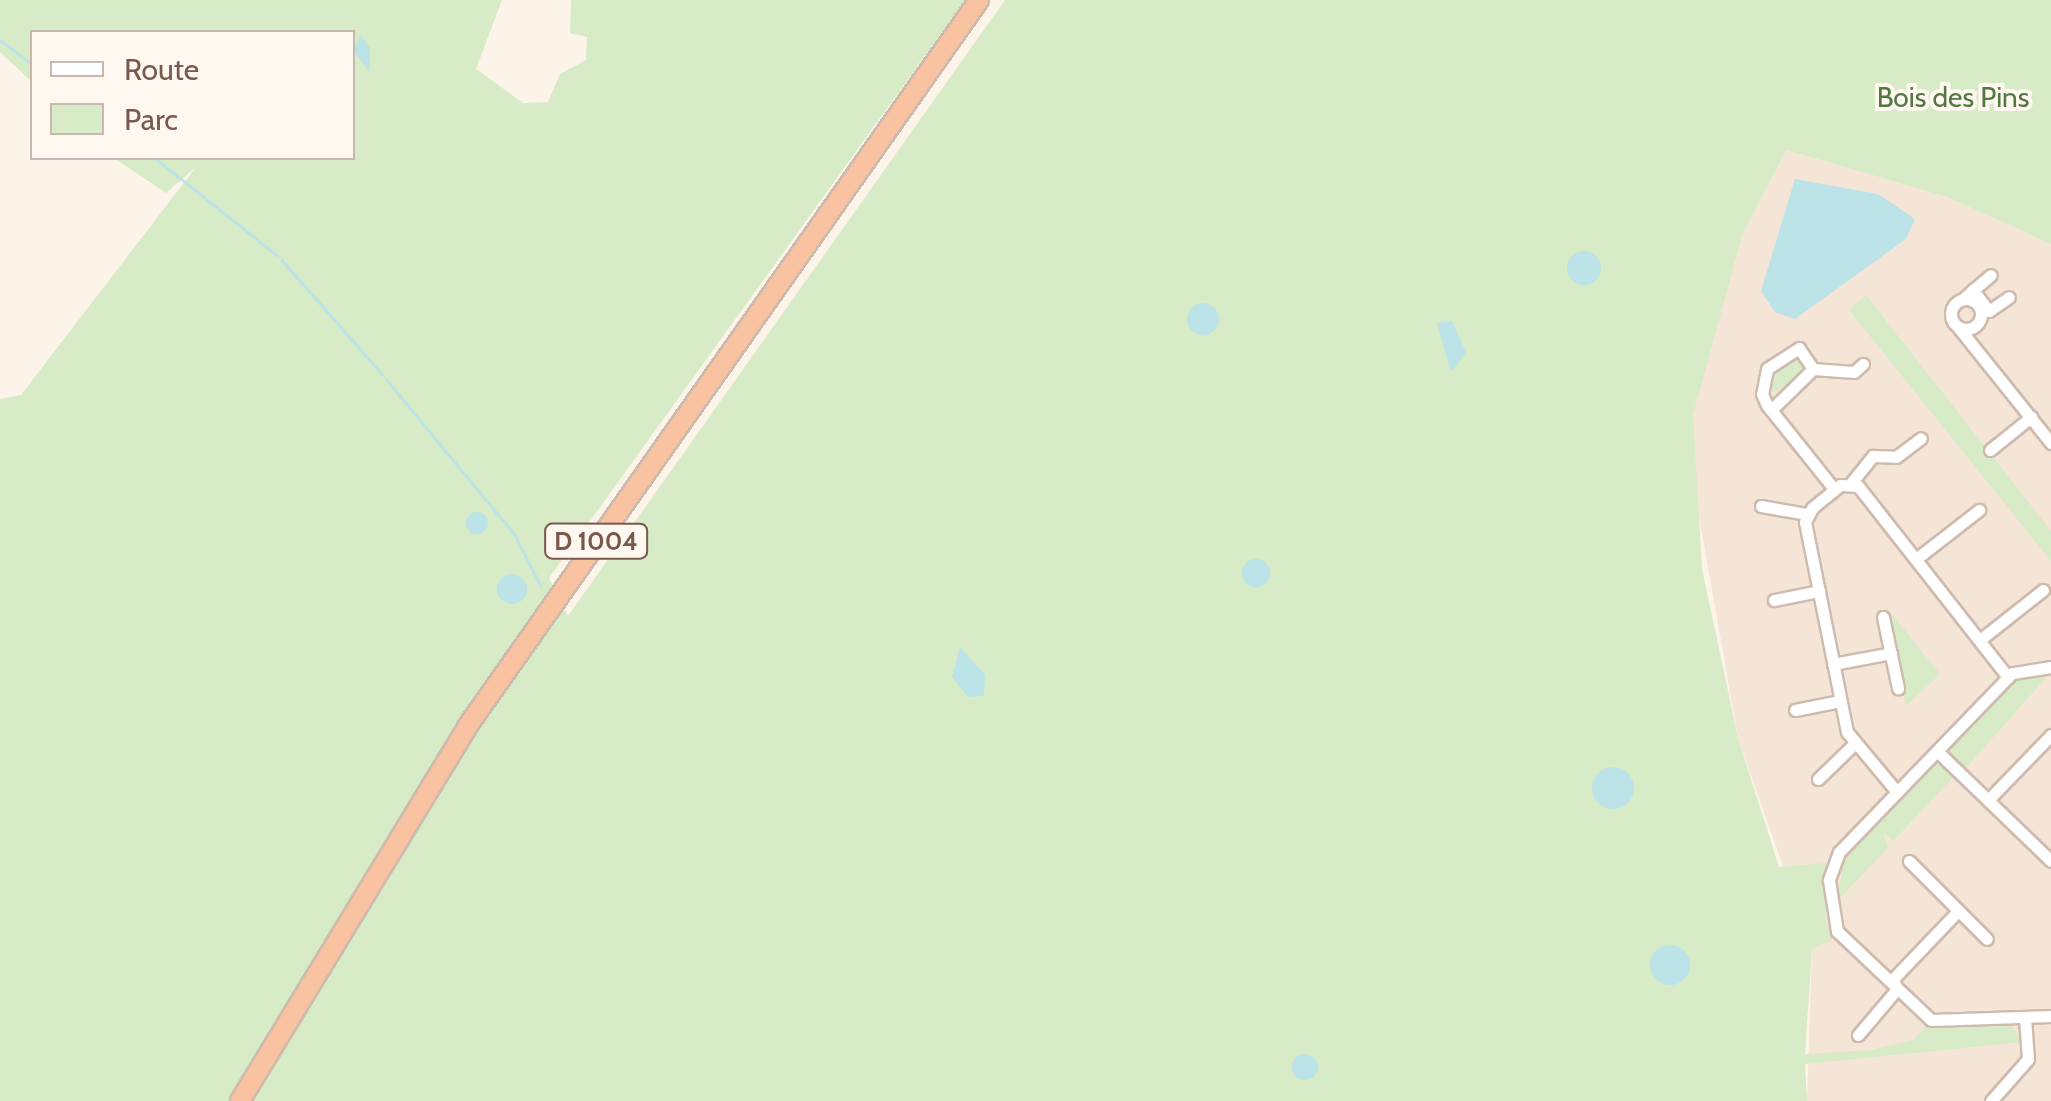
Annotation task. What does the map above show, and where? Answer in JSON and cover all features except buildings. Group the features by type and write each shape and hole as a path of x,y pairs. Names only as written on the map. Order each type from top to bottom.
{"highway":[{"name":"D 1004","path":"240,1101 467,727 979,0"},
{"name":"D 1004","path":"253,1101 562,606 992,0"}],"street":[{"path":"1991,276 1952,308 1958,327 2051,443"},
{"path":"1968,294 1978,304 1994,310 2009,297"},
{"path":"1958,327 1977,323 1978,304"},
{"path":"1813,369 1799,348 1768,369 1761,391 1771,410 1834,489"},
{"path":"1771,410 1813,369 1854,372 1863,364"},
{"path":"1990,450 2031,417"},
{"path":"1808,514 1834,489 1851,483 1873,456 1896,457 1920,438"},
{"path":"1851,483 2008,677"},
{"path":"1761,506 1808,514"},
{"path":"1916,559 1979,510"},
{"path":"1808,514 1819,591 1852,746 1897,792"},
{"path":"1981,639 2043,590"},
{"path":"1774,600 1819,591"},
{"path":"1884,618 1898,688"},
{"path":"1833,664 1891,653"},
{"path":"2051,668 2008,677 1839,852 1828,880 1836,929 1935,1022 2051,1016"},
{"path":"1795,710 1840,701"},
{"path":"1988,800 2051,735"},
{"path":"1818,779 1852,746"},
{"path":"1937,751 2049,856"},
{"path":"1909,861 1987,939"},
{"path":"1897,988 1894,978 1958,912"},
{"path":"1858,1035 1897,988"},
{"path":"1991,1101 2028,1060 2025,1018"}],"shaded area":[{"path":"1786,150 1947,197 2051,244 2051,1101 1807,1101 1812,949 1738,738 1693,482 1693,415 1714,328 1742,236"}],"green space":[{"name":"Bois des Pins","path":"0,0 502,0 476,69 523,103 548,102 560,74 586,60 587,37 570,33 571,0 965,0 549,578 568,616 1005,0 2051,0 2051,244 1947,197 1786,150 1742,236 1693,415 1702,569 1738,738 1779,867 1827,863 1825,920 1835,938 1812,949 1805,1054 1871,1050 1913,1040 1927,1025 2010,1022 2022,1042 1805,1064 1807,1101 0,1101 0,399 21,395 196,167 166,193 117,160 355,160 355,30 30,30 30,80 0,52"},
{"path":"1866,295 2051,531 2051,561 1849,310"},
{"path":"1799,353 1808,370 1773,393 1766,377"},
{"path":"1886,607 1940,674 1906,706"},
{"path":"2051,672 1964,770 1947,753 2014,678"},
{"path":"1934,762 1955,775 1893,841 1883,832 1888,848 1836,902 1845,854"}],"water":[{"path":"361,35 370,48 370,72 355,53"},
{"path":"1795,179 1878,194 1915,219 1906,239 1795,319 1775,312 1761,291"},
{"path":"1584,251 1596,256 1601,268 1596,280 1584,285 1572,280 1567,268 1572,256"},
{"path":"1203,303 1214,308 1219,319 1214,330 1203,335 1192,330 1187,319 1192,308"},
{"path":"1452,321 1466,353 1451,372 1437,323"},
{"path":"477,512 485,515 485,531 477,534 469,531 466,523 469,515"},
{"path":"1256,559 1266,563 1270,573 1266,583 1256,587 1246,583 1242,573 1246,563"},
{"path":"512,574 523,578 527,589 523,600 512,604 501,600 497,589 501,578"},
{"path":"960,647 985,675 984,696 968,697 952,677"},
{"path":"1613,767 1628,773 1634,788 1628,803 1613,809 1598,803 1592,788 1598,773"},
{"path":"1670,945 1684,951 1690,965 1684,979 1670,985 1656,979 1650,965 1656,951"},
{"path":"1305,1054 1314,1058 1318,1067 1314,1076 1305,1080 1296,1076 1292,1067 1296,1058"}],"waterway":[{"path":"0,40 30,62"},
{"path":"158,160 277,255"},
{"path":"282,260 382,374"},
{"path":"387,380 515,535 541,586"}]}
